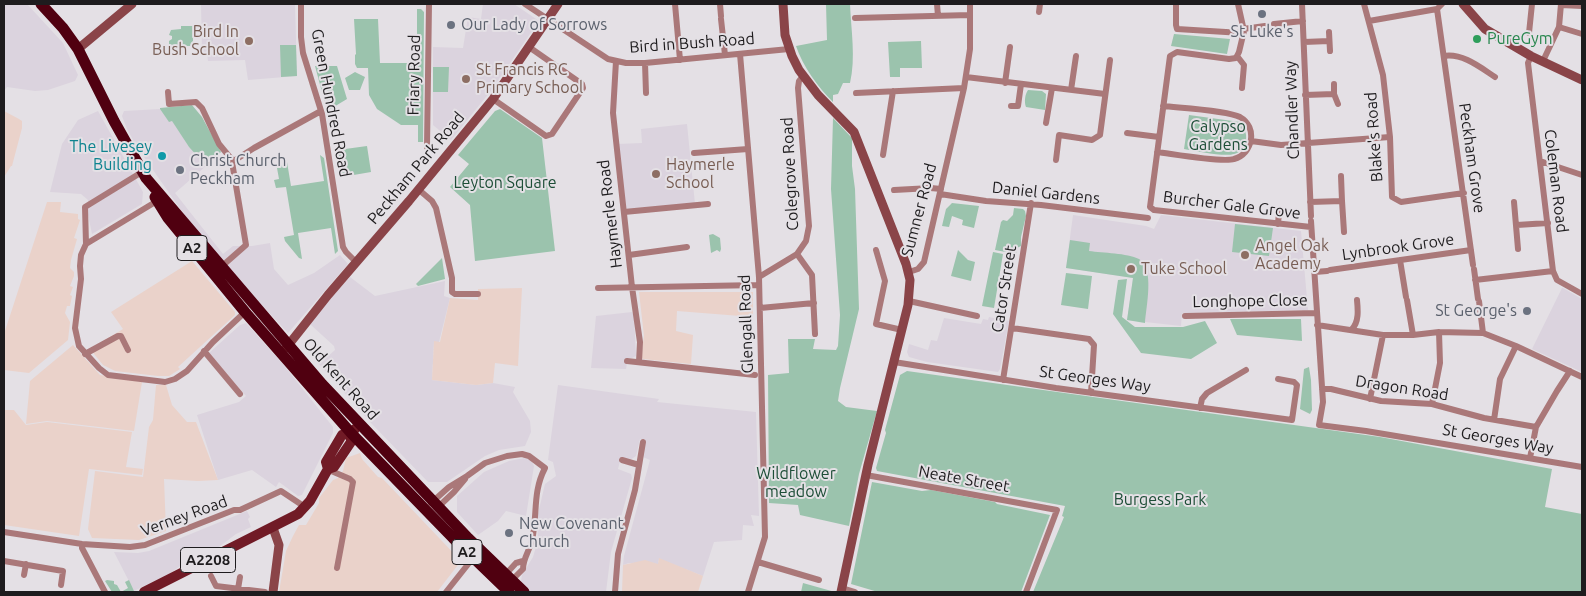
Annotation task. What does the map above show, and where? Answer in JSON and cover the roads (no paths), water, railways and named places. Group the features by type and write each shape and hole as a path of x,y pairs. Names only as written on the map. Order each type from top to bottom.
{"highway":[{"name":"Old Kent Road","path":"45,6 78,49 156,201 168,218 245,312 290,363 355,429 436,503 507,583"},
{"name":"Old Kent Road","path":"144,175 288,345 355,429 427,511 474,558 507,583 524,592"},
{"path":"222,268 224,278 246,304 245,312"}],"main road":[{"path":"78,49 132,4"},
{"name":"Peckham Park Road","path":"288,345 493,99 558,4"},
{"path":"783,4 785,35 795,63 825,104 851,128 861,146 909,272"},
{"path":"1463,4 1485,28 1531,56 1582,80"},
{"name":"Sumner Road","path":"841,590 866,475 909,301 909,272"},
{"path":"288,345 286,351 290,363"},
{"name":"A2208","path":"144,592 274,528 298,514 314,494 328,469 334,466 351,442 355,429"},
{"path":"274,528 279,553 274,592"}],"street":[{"name":"Green Hundred Road","path":"301,4 303,53 321,111 343,247 356,262"},
{"name":"Friary Road","path":"427,147 429,4"},
{"name":"Bird in Bush Road","path":"525,4 608,59 616,61 645,63 789,49"},
{"path":"675,4 680,60"},
{"path":"720,4 725,55"},
{"path":"937,4 938,16"},
{"name":"Sumner Road","path":"909,272 918,269 924,262 941,192 966,77 970,49 970,4"},
{"path":"1039,12 1040,4"},
{"path":"1176,4 1177,29 1243,31 1265,26"},
{"path":"1163,106 1239,116 1248,125 1251,141 1244,154 1231,160 1157,152 1163,106 1169,62 1172,54 1176,52 1232,59 1237,56 1243,31 1238,4"},
{"name":"Chandler Way","path":"1302,4 1306,143 1322,412 1324,414 1321,425"},
{"name":"Blake's Road","path":"1364,4 1383,75 1390,137 1392,197 1401,202 1464,193"},
{"path":"1529,34 1532,4"},
{"path":"1543,62 1558,27 1561,5 1582,6"},
{"path":"1369,21 1440,6"},
{"name":"Peckham Grove","path":"1440,6 1444,56 1483,333"},
{"path":"855,18 970,15"},
{"path":"1274,24 1303,21"},
{"path":"1558,27 1582,34"},
{"path":"1329,32 1330,52"},
{"path":"1304,42 1329,41"},
{"path":"493,99 546,136 552,134 583,88 582,84 529,46"},
{"path":"1005,83 1010,47"},
{"name":"Glengall Road","path":"740,54 759,277 765,537 748,592"},
{"path":"1070,90 1076,56"},
{"path":"1237,56 1243,62 1242,88"},
{"path":"1444,56 1459,57 1475,64 1495,77"},
{"name":"Coleman Road","path":"1531,56 1528,63 1553,271"},
{"path":"1056,160 1060,134 1092,140 1100,135 1110,60"},
{"name":"Haymerle Road","path":"616,61 613,113 628,254 640,342 639,362"},
{"path":"645,63 646,93"},
{"name":"Colegrove Road","path":"759,277 797,254 809,234 807,182 798,88 799,81 803,76"},
{"path":"966,77 1105,94"},
{"path":"1011,106 1018,106 1021,84"},
{"path":"1334,84 1334,94 1338,104"},
{"path":"856,93 964,88"},
{"path":"1046,123 1052,88"},
{"path":"883,155 893,91"},
{"path":"168,92 170,104 196,102 202,108 219,144 233,161 246,245 222,268"},
{"path":"1305,94 1334,94"},
{"path":"233,161 321,111"},
{"path":"1127,133 1159,138"},
{"path":"1251,141 1276,144 1390,137"},
{"path":"694,153 748,150"},
{"name":"Burcher Gale Grove","path":"1157,152 1150,207 1154,210 1278,224 1311,222"},
{"path":"1540,162 1580,175 1582,166"},
{"path":"144,175 84,207 86,244 81,255 81,278 74,328 79,346 108,375 165,382 187,371 204,351 245,312"},
{"path":"1341,176 1344,232"},
{"name":"Daniel Gardens","path":"894,190 931,188 941,192 986,201 1031,204 1148,218"},
{"path":"418,189 436,208 452,278 452,292 455,294 478,294"},
{"path":"86,244 156,201"},
{"path":"1310,202 1342,201"},
{"path":"1514,202 1518,249"},
{"path":"624,212 708,204"},
{"name":"Cator Street","path":"1003,380 1031,204"},
{"path":"1278,224 1279,212"},
{"path":"1517,226 1548,223"},
{"path":"628,254 687,247"},
{"path":"876,250 885,281 876,324 902,330"},
{"name":"Lynbrook Grove","path":"1315,272 1471,250"},
{"path":"797,254 812,275 815,334"},
{"path":"1400,260 1413,335"},
{"path":"1475,280 1553,271 1557,280 1582,294"},
{"path":"598,288 759,285"},
{"path":"1352,329 1356,325 1357,300"},
{"path":"909,301 977,316"},
{"path":"760,308 814,303"},
{"name":"Longhope Close","path":"1184,316 1316,313"},
{"path":"1317,324 1383,335 1413,335 1439,332 1483,333 1516,346 1582,377"},
{"path":"1012,328 1089,339 1094,345 1091,393"},
{"path":"1432,404 1440,362 1439,332"},
{"path":"1370,399 1383,335"},
{"path":"85,354 118,336 121,336 128,350"},
{"path":"1494,420 1500,379 1516,346"},
{"path":"204,351 240,394"},
{"path":"627,361 755,375"},
{"name":"St Georges Way","path":"894,362 1091,393 1292,420 1297,385 1294,382 1278,379"},
{"path":"1200,408 1202,399 1206,394 1246,370"},
{"path":"1530,458 1536,427 1556,391 1570,371"},
{"name":"Dragon Road","path":"1322,389 1331,389 1370,399 1432,404 1494,420 1536,427"},
{"name":"St Georges Way","path":"1321,425 1582,468"},
{"path":"615,592 618,554 635,490 643,442"},
{"path":"427,511 449,486 485,463 513,454 522,454 530,456 545,468 537,488 532,544 523,561 516,563 507,583"},
{"path":"622,460 639,465"},
{"path":"328,469 353,482 337,568"},
{"name":"Neate Street","path":"866,475 1058,510 1026,592"},
{"name":"Verney Road","path":"4,532 82,544 142,546 234,510 240,510 281,491 305,507"},
{"path":"82,544 82,548 105,592"},
{"path":"446,592 474,558"},
{"path":"4,561 63,571 61,585"},
{"path":"758,562 819,580"},
{"path":"24,574 26,564"},
{"path":"211,576 216,586 265,592"},
{"path":"238,589 240,577"},
{"path":"841,590 855,592"}],"place":[{"name":"St Luke's","path":"1262,14"},
{"name":"Our Lady of Sorrows","path":"451,25"},
{"name":"PureGym","path":"1477,39"},
{"name":"Bird In Bush School","path":"249,41"},
{"name":"St Francis RC Primary School","path":"466,79"},
{"name":"The Livesey Building","path":"162,156"},
{"name":"Christ Church Peckham","path":"180,170"},
{"name":"Haymerle School","path":"656,174"},
{"name":"Angel Oak Academy","path":"1245,255"},
{"name":"Tuke School","path":"1131,269"},
{"name":"St George's","path":"1527,311"},
{"name":"New Covenant Church","path":"509,533"}],"park label":[{"name":"Calypso Gardens","path":"1218,136"},
{"name":"Leyton Square","path":"505,183"},
{"name":"Wildflower meadow","path":"796,483"},
{"name":"Burgess Park","path":"1160,500"}]}
